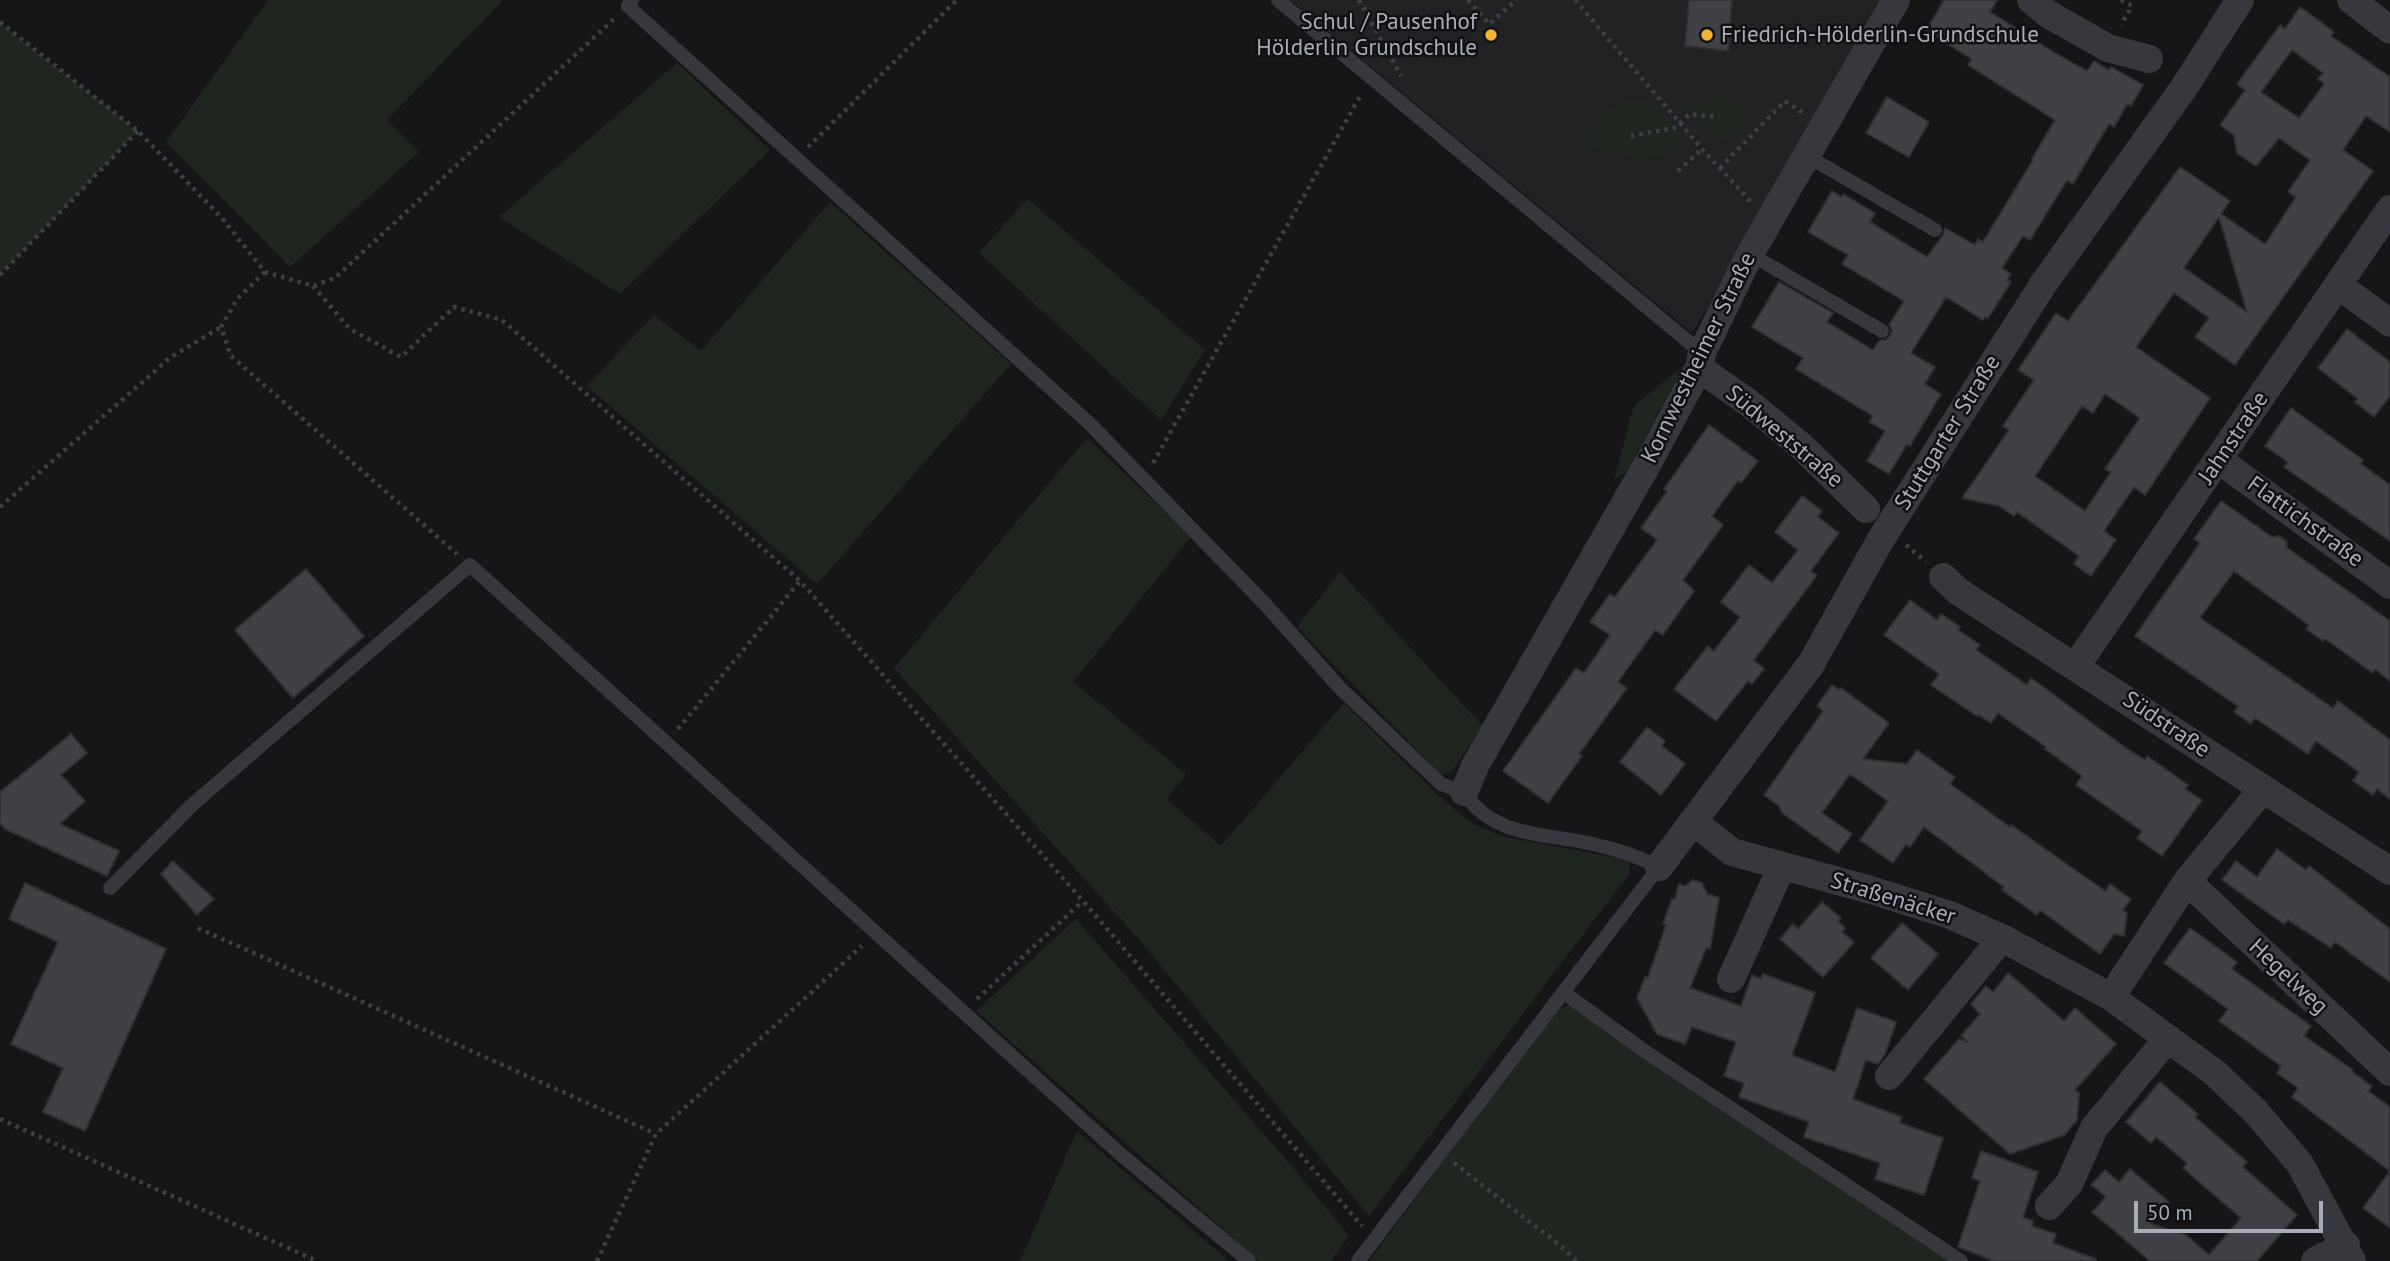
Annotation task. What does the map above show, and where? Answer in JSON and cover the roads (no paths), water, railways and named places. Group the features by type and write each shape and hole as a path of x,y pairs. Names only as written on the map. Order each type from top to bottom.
{"street":[{"name":"Kornwestheimer Straße","path":"1464,792 1476,764 1648,463 1750,254 1896,0"},
{"path":"2031,0 2048,14 2108,48 2148,59"},
{"name":"Stuttgarter Straße","path":"1659,867 1811,664 1881,539 2044,283 2183,89 2240,0"},
{"name":"Jahnstraße","path":"2076,666 2390,209"},
{"path":"2338,285 2390,323"},
{"name":"Südweststraße","path":"1700,360 1800,445 1866,509"},
{"name":"Flattichstraße","path":"2219,460 2390,585"},
{"name":"Südstraße","path":"1943,577 1959,592 2390,871"},
{"path":"2111,997 2187,881 2262,790"},
{"name":"Straßenäcker","path":"1694,821 1732,852 1950,915 2002,938 2111,997 2215,1073 2256,1112 2300,1164 2349,1253 2315,1261"},
{"path":"1731,979 1782,866"},
{"name":"Hegelweg","path":"2187,881 2390,1072"},
{"path":"1889,1076 2002,938"},
{"path":"2049,1206 2069,1184 2094,1128 2168,1038"}],"lane":[{"path":"1278,0 1700,360"},
{"path":"630,3 796,158 1089,423 1265,604 1340,688 1441,785 1464,792 1473,806 1501,825 1597,844 1639,856 1659,867 1358,1261"},
{"path":"1807,156 1935,230"},
{"path":"1750,254 1882,331"},
{"path":"110,888 192,805 470,565 1119,1153 1249,1261"},
{"path":"1563,992 1643,1050 1961,1261"}],"place":[{"name":"Schul / Pausenhof Hölderlin Grundschule","path":"1491,35"},
{"name":"Friedrich-Hölderlin-Grundschule","path":"1707,35"}]}
